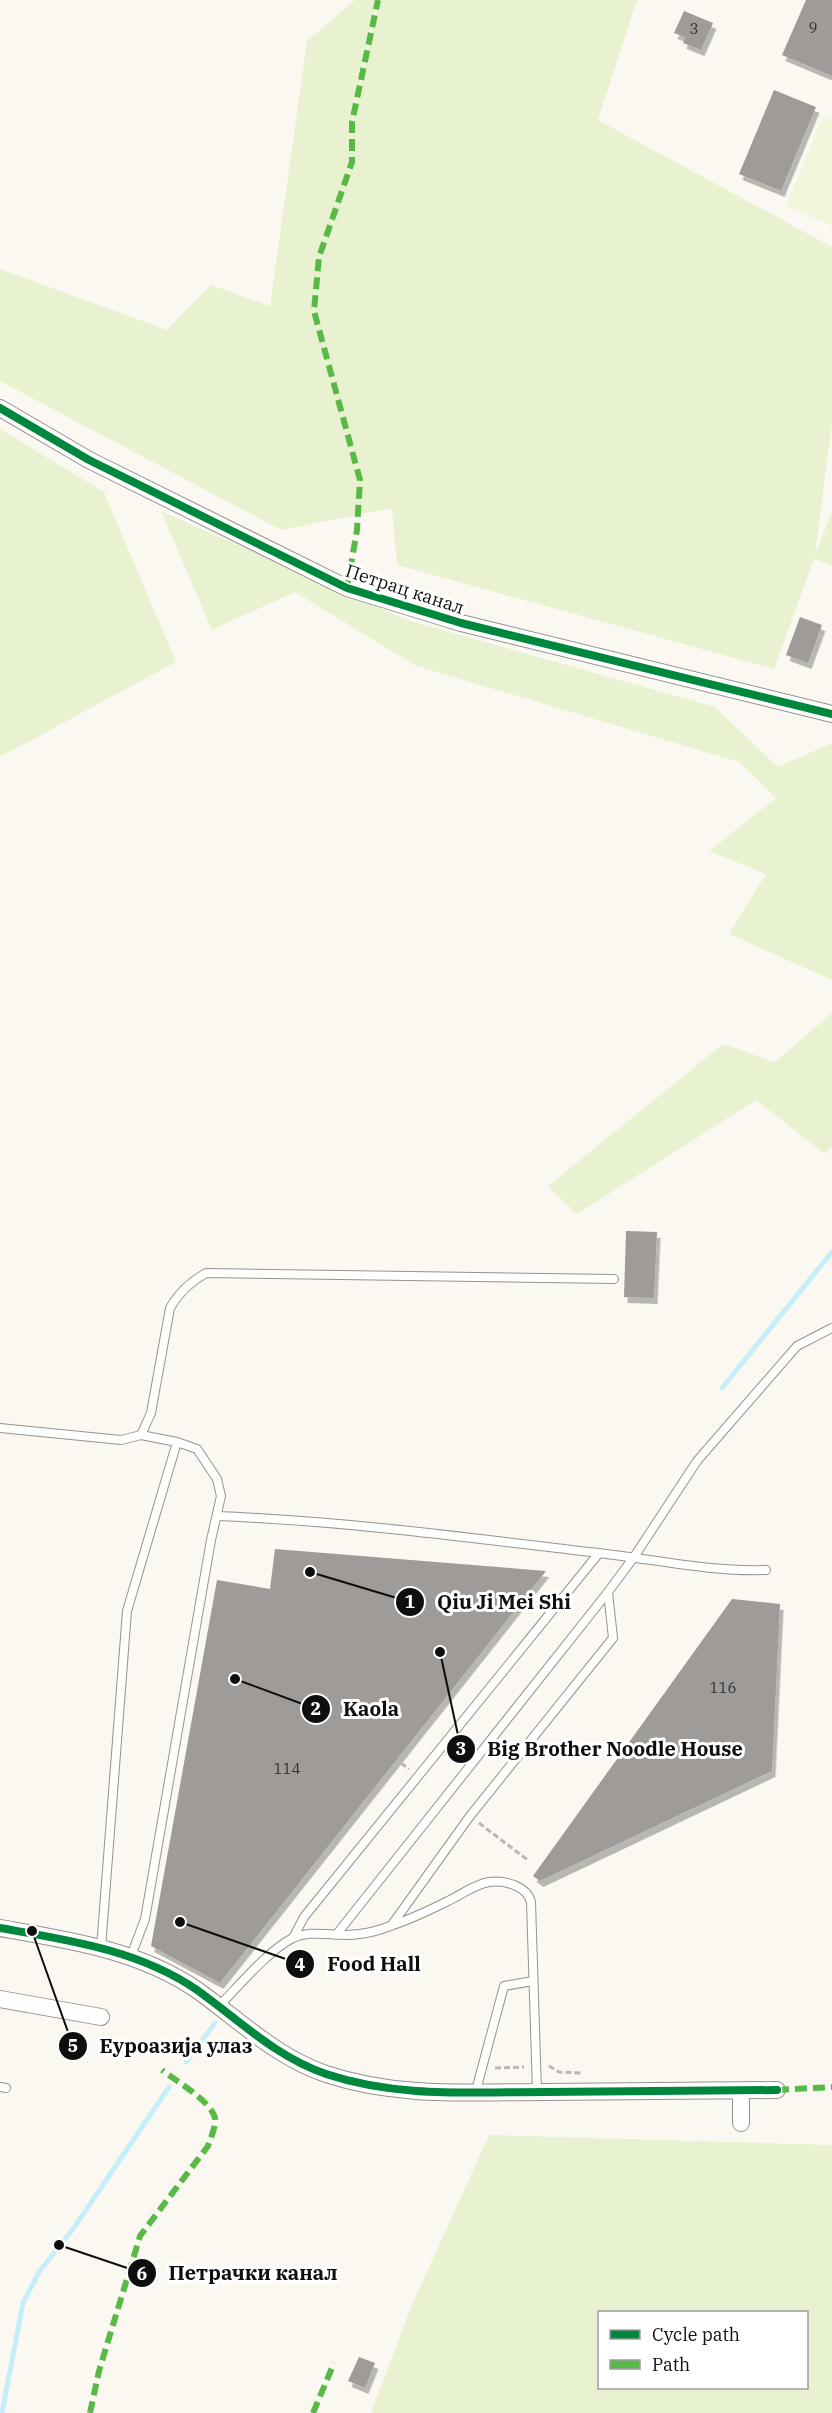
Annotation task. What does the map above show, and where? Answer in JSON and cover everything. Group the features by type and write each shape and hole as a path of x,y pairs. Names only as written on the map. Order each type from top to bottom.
{"street":[{"name":"Петрац канал","path":"0,408 89,460 347,588 461,623 832,714"},
{"path":"0,1928 131,1956 197,1990 271,2047 323,2073 362,2085 399,2091 475,2094 777,2090"},
{"path":"0,1999 101,2017"},
{"path":"741,2091 741,2123"}],"lane":[{"path":"141,1435 151,1413 170,1308 176,1296 206,1273 614,1279"},
{"path":"336,1935 608,1592 634,1557 697,1461 797,1346 832,1328"},
{"path":"0,1428 121,1440 141,1435 177,1442 197,1449 217,1479 221,1496 145,1919 131,1956"},
{"path":"101,1948 127,1611 177,1442"},
{"path":"217,1516 276,1518 634,1557 734,1571 766,1570"},
{"path":"293,1938 304,1917 599,1553"},
{"path":"391,1926 470,1816 613,1638 608,1592"},
{"path":"218,2007 278,1947 293,1938 305,1933 358,1935 391,1926 447,1902 478,1885 501,1882 515,1886 529,1896 531,1902 537,2092"},
{"path":"475,2094 504,1986 533,1981"}],"green space":[{"path":"355,0 377,0 341,172 379,0 637,0 598,120 832,247 832,422 815,555 832,512 832,565 814,559 774,669 397,565 392,508 281,530 0,381 0,269 167,330 211,285 270,306 307,41"},
{"path":"823,116 832,120 832,226 786,206"},
{"path":"0,429 104,492 176,662 0,757"},
{"path":"161,511 407,620 715,707 778,767 832,743 832,980 729,934 766,874 709,851 776,798 739,762 416,666 295,592 212,630"},
{"path":"832,1013 832,1146 825,1154 756,1100 577,1214 548,1186 723,1044 775,1062"},
{"path":"489,2135 832,2145 832,2413 371,2413 411,2307"}],"building":[{"path":"806,0 832,0 832,76 782,55"},
{"path":"684,11 713,23 701,50 683,43 685,37 674,33"},
{"path":"774,90 816,107 781,191 739,174"},
{"path":"800,617 822,625 808,663 786,655"},
{"path":"626,1231 657,1232 654,1298 624,1297"},
{"path":"275,1549 546,1571 220,1983 151,1946 217,1580 270,1589"},
{"path":"732,1599 780,1604 772,1771 540,1881 533,1876"},
{"path":"359,2357 375,2363 365,2388 348,2381"}],"waterway":[{"path":"722,1388 832,1252"},
{"path":"186,2062 215,2023"},
{"path":"2,2413 23,2303 39,2272 76,2225 169,2087"}],"marked path":[{"path":"347,588 357,530 360,480 314,311 319,257 352,162 352,122 378,0"},
{"path":"90,2413 99,2371 140,2236 208,2146 214,2128 215,2118 207,2105 162,2070"},
{"path":"777,2090 832,2087"},
{"path":"313,2413 334,2363"}],"cycle path":[{"path":"0,408 89,460 347,588 461,623 832,714"},
{"path":"0,1928 102,1948 151,1965 197,1990 258,2037 291,2058 326,2074 353,2082 407,2090 462,2093 777,2090"}],"place":[{"name":"Qiu Ji Mei Shi","path":"310,1572"},
{"name":"Big Brother Noodle House","path":"440,1652"},
{"name":"Kaola","path":"235,1679"},
{"name":"Food Hall","path":"180,1922"},
{"name":"Еуроазија улаз","path":"32,1931"},
{"name":"Петрачки канал","path":"59,2245"}]}
